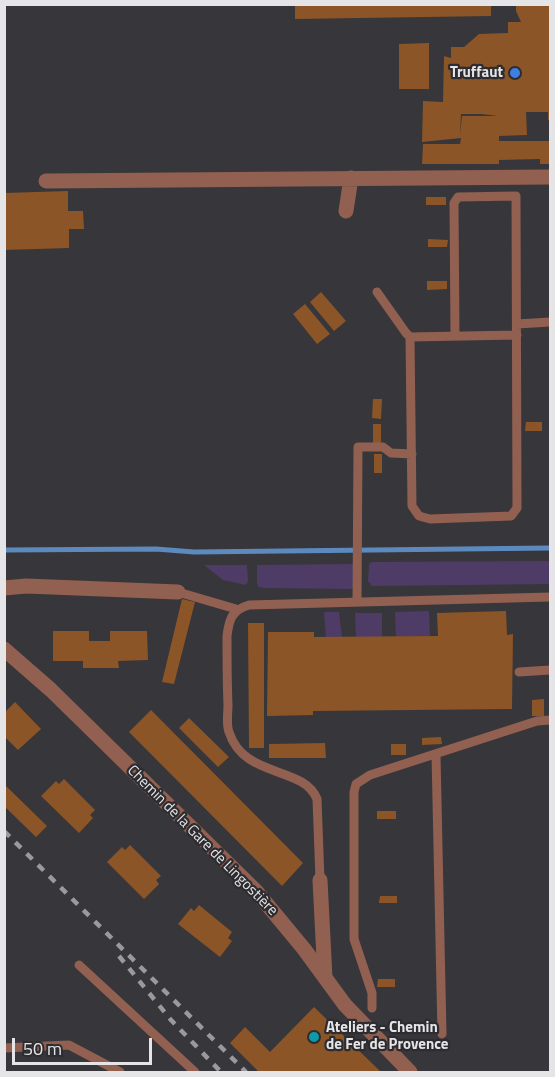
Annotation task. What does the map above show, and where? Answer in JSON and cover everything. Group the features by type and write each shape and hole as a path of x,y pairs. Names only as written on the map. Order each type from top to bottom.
{"street":[{"path":"46,181 550,177"},
{"path":"346,211 351,178"},
{"path":"4,588 26,586 178,592"},
{"name":"Chemin de la Gare de Lingostière","path":"4,649 51,690 256,891 345,1005 410,1072"},
{"path":"320,879 325,978"}],"lane":[{"path":"411,337 412,506 419,516 430,519 511,516 517,508 516,196 458,197 454,203 455,336"},
{"path":"377,292 411,337 517,335"},
{"path":"517,324 550,322"},
{"path":"357,602 358,447 383,447 391,453 412,454"},
{"path":"178,592 236,609 249,605 550,597"},
{"path":"236,609 229,621 226,636 228,731 244,757 261,767 301,781 313,790 317,798 320,879"},
{"path":"519,672 550,670"},
{"path":"372,1008 372,993 354,939 354,792 356,784 370,776 436,754 537,721 550,720"},
{"path":"436,754 441,1034"},
{"path":"79,965 195,1072"},
{"path":"4,1048 69,1045 120,1072"}],"shaded area":[{"path":"550,561 550,584 372,586 368,581 369,564 372,562"},
{"path":"354,564 355,586 351,589 264,588 257,584 257,565"},
{"path":"204,565 247,565 248,581 246,585 223,580"},
{"path":"429,611 430,636 396,637 395,612"},
{"path":"324,612 339,612 342,637 326,638"},
{"path":"355,613 382,613 382,637 356,637"}],"building":[{"path":"295,4 491,4 491,16 295,19"},
{"path":"516,4 550,4 550,120 548,120 548,112 526,112 527,135 499,136 499,141 550,141 550,164 540,164 540,159 499,160 499,164 422,164 423,144 460,144 461,138 422,142 423,101 443,102 444,56 451,58 451,47 464,47 479,34 508,33 508,22 521,22 516,11","holes":["461,114 498,116 462,116 460,135"]},
{"path":"429,43 429,89 399,89 399,44"},
{"path":"68,191 68,211 83,211 84,229 69,229 69,248 4,250 4,193"},
{"path":"426,197 446,197 446,205 426,205"},
{"path":"428,239 448,240 447,247 428,247"},
{"path":"427,281 447,281 447,289 427,290"},
{"path":"321,292 346,321 334,331 310,302"},
{"path":"305,304 330,334 317,344 293,314"},
{"path":"373,399 382,399 381,419 372,418"},
{"path":"526,422 542,422 542,431 525,431"},
{"path":"373,424 381,424 381,443 373,443"},
{"path":"374,454 382,454 382,473 374,473"},
{"path":"182,599 195,602 174,684 162,682"},
{"path":"506,611 507,635 513,634 512,709 313,711 313,715 267,716 268,632 314,632 314,637 438,636 437,613"},
{"path":"248,623 264,623 264,748 249,748"},
{"path":"53,631 89,631 89,641 110,641 110,631 147,631 148,660 118,661 119,668 83,668 83,661 53,661"},
{"path":"544,699 544,716 532,716 532,700"},
{"path":"15,702 41,729 18,750 4,736 4,709 6,711"},
{"path":"151,710 303,863 282,886 129,732"},
{"path":"189,718 229,757 218,767 179,728"},
{"path":"441,737 442,744 422,745 422,738"},
{"path":"325,743 326,758 269,758 269,744"},
{"path":"391,744 406,744 406,755 391,755"},
{"path":"64,779 95,810 90,815 93,818 79,833 41,796 56,781 59,784"},
{"path":"4,784 47,826 36,837 4,806"},
{"path":"377,811 396,811 396,819 377,819"},
{"path":"130,845 161,876 156,880 159,884 144,899 107,862 122,847 125,850"},
{"path":"380,896 397,896 397,903 379,903"},
{"path":"199,905 232,932 228,938 232,941 220,957 178,924 191,908 194,911"},
{"path":"378,979 395,979 395,987 377,987"},
{"name":"Ateliers - Chemin de Fer de Provence","path":"314,1007 381,1072 259,1072 230,1043 245,1027 270,1052"}],"waterway":[{"path":"4,550 156,549 194,552 550,548"}],"railway":[{"path":"4,831 246,1072"},
{"path":"119,956 171,1020 221,1072"}],"place":[{"name":"Truffaut","path":"515,73"},
{"name":"Ateliers - Chemin de Fer de Provence","path":"314,1037"}]}
